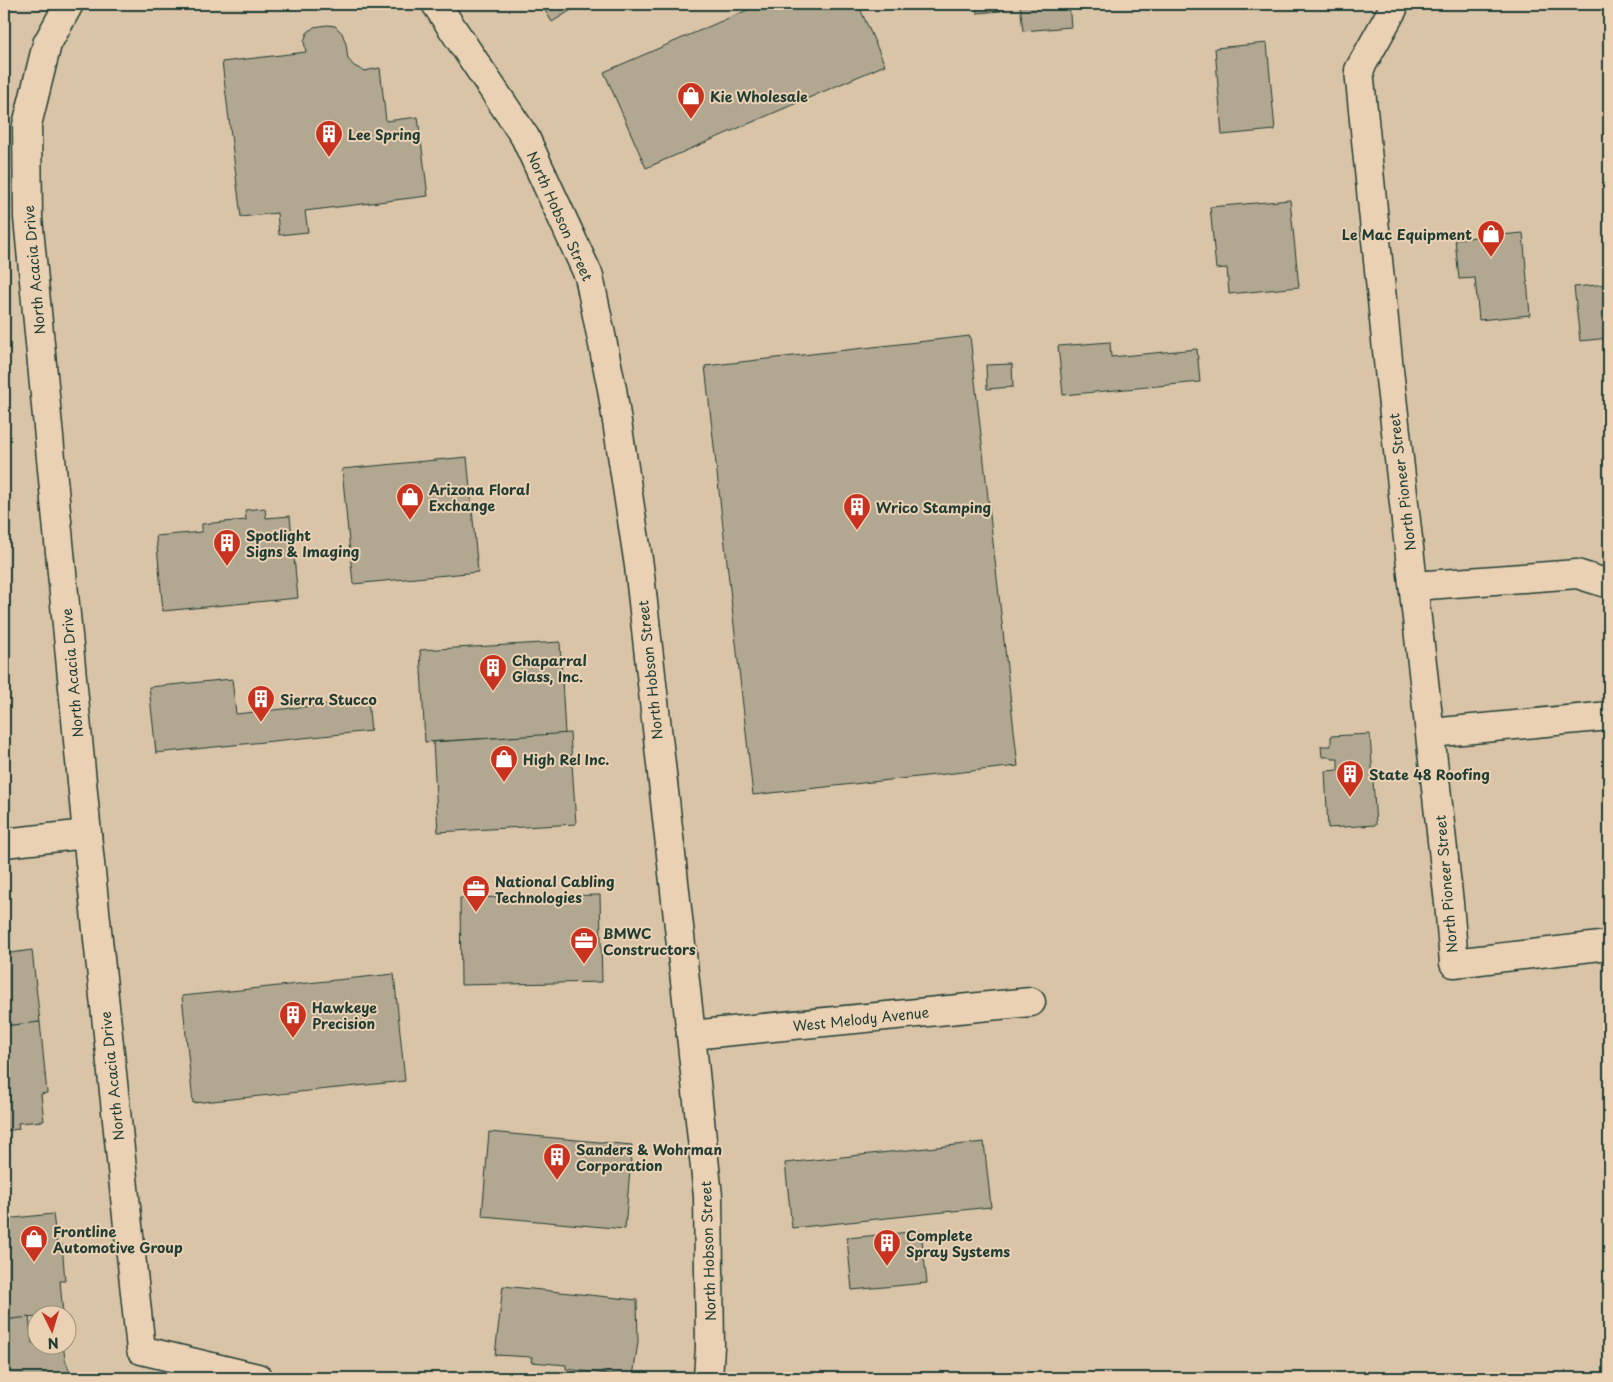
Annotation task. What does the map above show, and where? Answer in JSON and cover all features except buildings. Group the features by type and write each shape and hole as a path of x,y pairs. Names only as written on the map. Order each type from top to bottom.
{"street":[{"name":"North Acacia Drive","path":"69,4 48,44 27,125 28,218 87,834 141,1350 258,1378"},
{"name":"North Hobson Street","path":"436,4 525,136 589,276 612,388 639,566 708,1196 710,1347 708,1378"},
{"name":"North Pioneer Street","path":"1393,9 1359,70 1389,370 1431,733 1454,963 1609,945"},
{"path":"1414,586 1577,574 1609,584"},
{"path":"1431,733 1609,716"},
{"path":"4,843 87,834"},
{"name":"West Melody Avenue","path":"691,1035 1032,1002"}],"shaded area":[{"path":"4,4 1609,4 1609,1378 4,1378"}],"place":[{"name":"Kie Wholesale","path":"691,120"},
{"name":"Lee Spring","path":"329,158"},
{"name":"Le Mac Equipment","path":"1491,258"},
{"name":"Arizona Floral Exchange","path":"410,521"},
{"name":"Wrico Stamping","path":"857,531"},
{"name":"Spotlight Signs & Imaging","path":"227,567"},
{"name":"Chaparral Glass, Inc.","path":"493,692"},
{"name":"Sierra Stucco","path":"261,723"},
{"name":"High Rel Inc.","path":"504,783"},
{"name":"State 48 Roofing","path":"1350,798"},
{"name":"National Cabling Technologies","path":"476,913"},
{"name":"BMWC Constructors","path":"584,965"},
{"name":"Hawkeye Precision","path":"293,1039"},
{"name":"Sanders & Wohrman Corporation","path":"557,1181"},
{"name":"Frontline Automotive Group","path":"34,1263"},
{"name":"Complete Spray Systems","path":"887,1267"}]}
